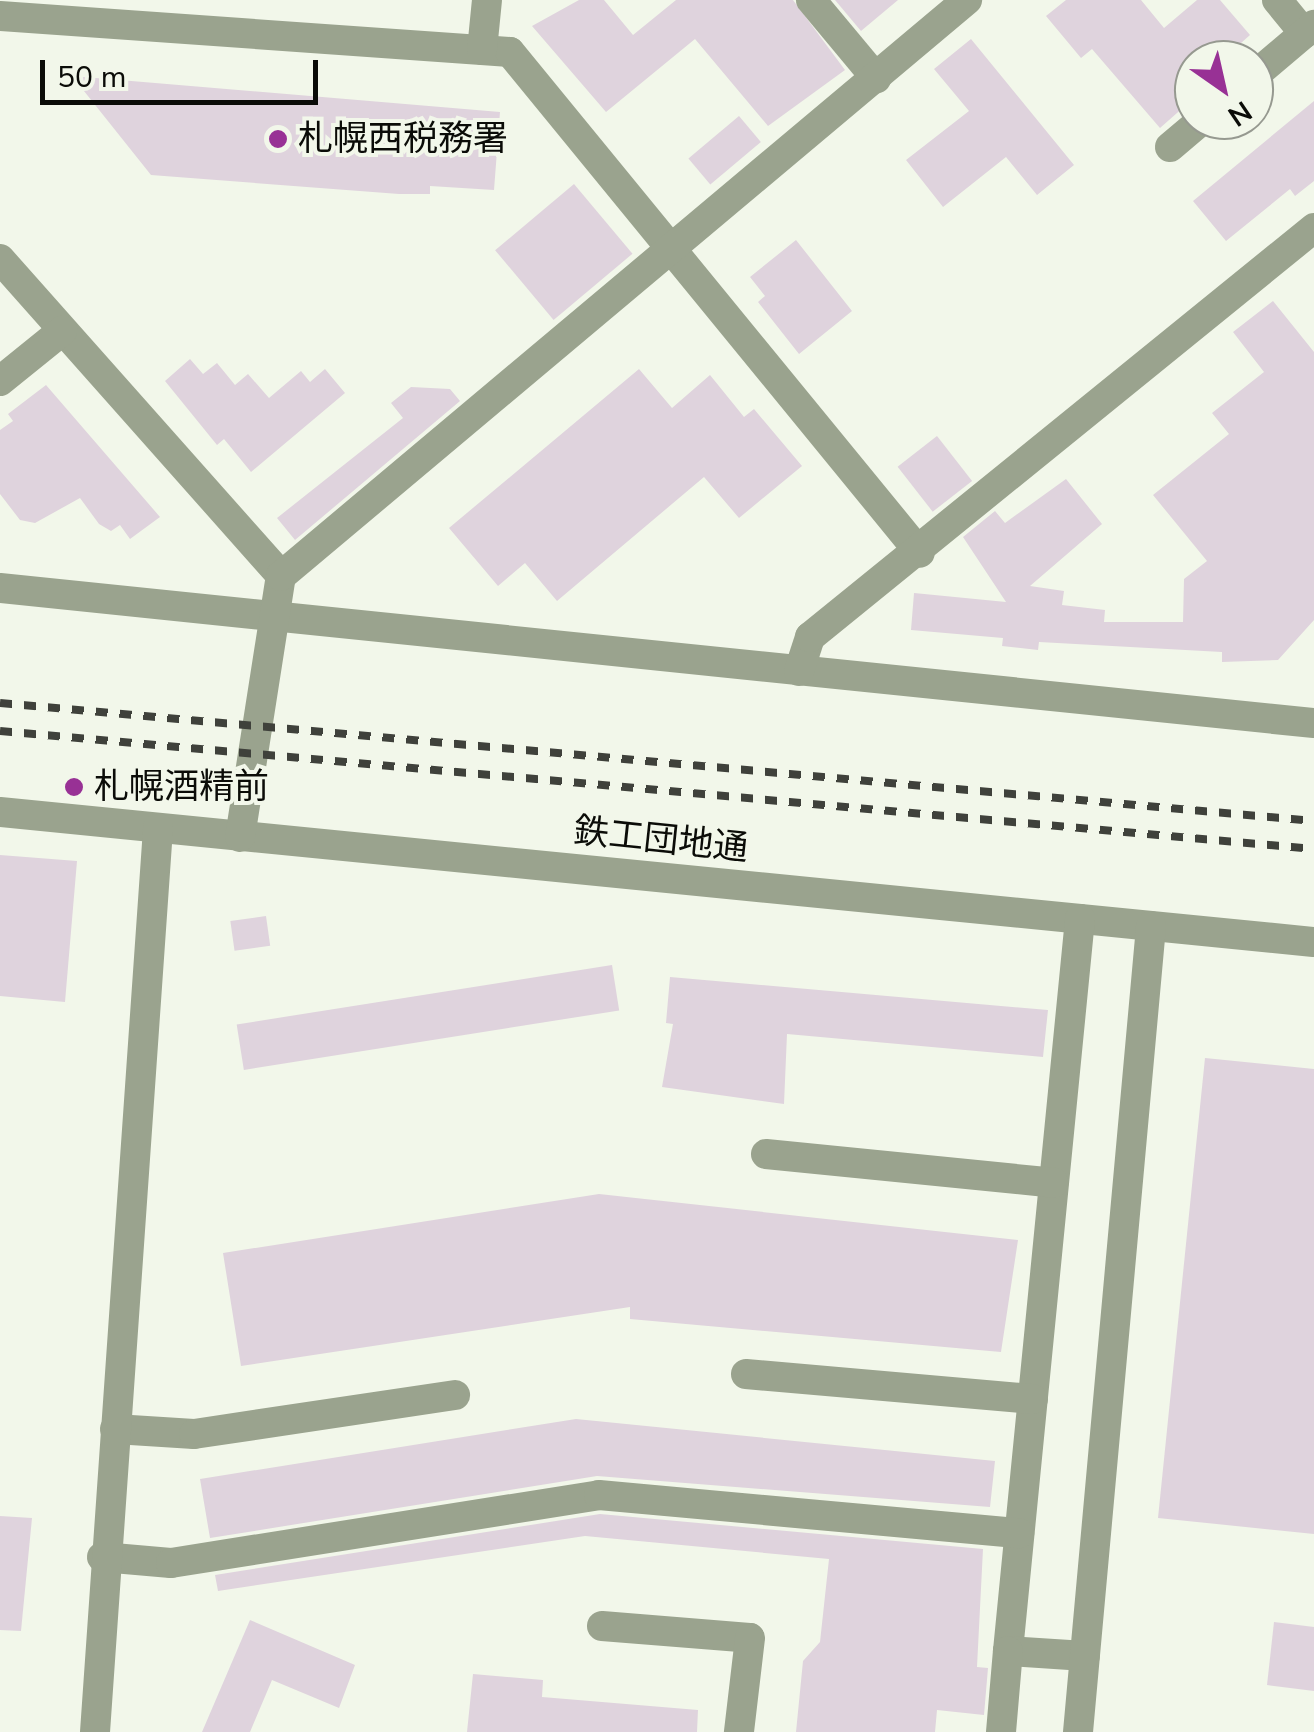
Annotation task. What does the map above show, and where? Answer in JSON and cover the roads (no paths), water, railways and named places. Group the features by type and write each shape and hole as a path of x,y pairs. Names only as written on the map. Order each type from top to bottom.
{"street":[{"path":"482,50 487,0"},
{"path":"811,0 876,78"},
{"path":"240,837 281,576 673,252 968,0"},
{"path":"1274,59 1309,29 1277,0"},
{"path":"0,16 510,52 920,553"},
{"path":"1170,148 1179,140"},
{"path":"798,671 810,637 920,553 1314,228"},
{"path":"0,259 281,576"},
{"path":"0,381 62,331"},
{"path":"0,588 1312,720"},
{"name":"鉄工団地通","path":"0,812 1314,942"},
{"path":"95,1732 102,1557 115,1429 158,828"},
{"path":"1001,1732 1080,920"},
{"path":"1078,1732 1151,926"},
{"path":"766,1154 1054,1183"},
{"path":"746,1374 1033,1399"},
{"path":"115,1429 194,1434 455,1395"},
{"path":"102,1557 171,1562 599,1496 1019,1533"},
{"path":"602,1626 750,1638 738,1732"},
{"path":"1008,1651 1085,1656"}],"railway":[{"path":"0,703 1314,821"},
{"path":"0,731 1314,849"}],"place":[{"name":"札幌西税務署","path":"278,139"},
{"name":"札幌酒精前","path":"74,787"}]}
